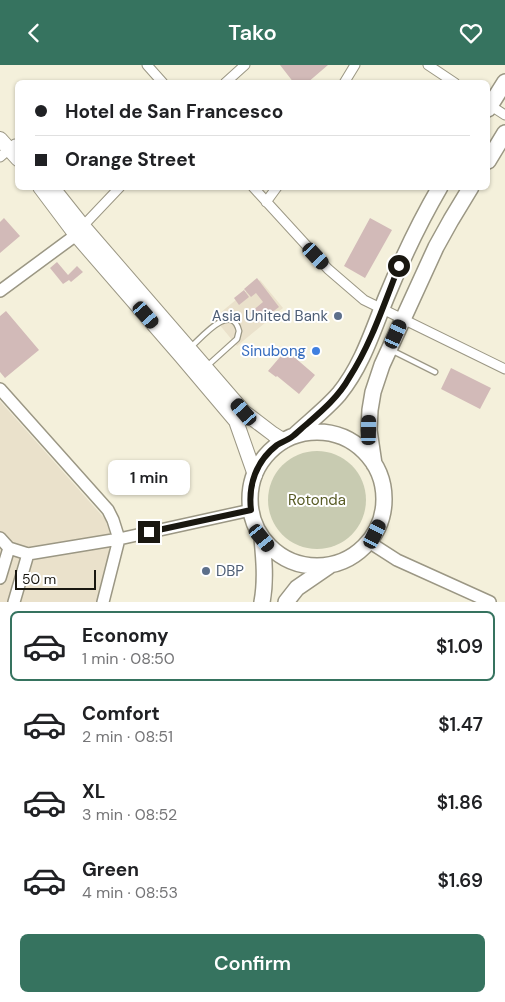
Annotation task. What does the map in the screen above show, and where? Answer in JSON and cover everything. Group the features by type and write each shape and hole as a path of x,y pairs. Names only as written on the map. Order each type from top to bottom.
{"highway":[{"path":"490,103 505,82"},
{"path":"490,158 505,133"},
{"path":"330,565 308,566 298,563 278,554 269,546 255,525 251,510 250,492 258,466 269,452 324,409 339,394 349,379 363,354 413,235 438,190"},
{"path":"374,465 369,430 370,410 373,392 382,365 436,247 469,190"},
{"path":"286,602 297,588 330,565 347,559 362,549 369,542 379,524 384,505 382,484 374,465 359,447 339,436 327,433 304,433 288,439"},
{"path":"262,538 264,566 262,602"}],"main road":[{"path":"0,127 10,149"},
{"path":"43,190 184,352 236,421 255,475"},
{"path":"54,190 79,231"},
{"path":"184,352 205,367 244,412 273,434 288,439"}],"street":[{"path":"147,65 160,80"},
{"path":"228,80 245,65"},
{"path":"346,80 355,65"},
{"path":"428,65 450,80"},
{"path":"490,107 505,115"},
{"path":"0,291 79,231 117,190"},
{"path":"256,190 328,269 364,300 505,369"},
{"path":"266,202 275,190"},
{"path":"0,389 108,510 113,520 119,539 103,602"},
{"path":"0,538 9,548 28,554 119,539 251,510"},
{"path":"369,542 398,559 490,602"},
{"path":"0,579 9,548"},
{"path":"14,602 28,554"}],"lane":[{"path":"184,352 222,320 229,319 236,323 239,331 237,339 205,367"},
{"path":"390,349 435,372"}],"shaded area":[{"path":"260,280 283,308 237,346 214,318"},
{"path":"0,401 105,519 110,533 108,564 98,602 0,602"}],"green space":[{"name":"Rotonda","path":"317,451 336,454 352,465 363,481 366,500 363,519 352,535 336,546 317,549 298,546 282,535 271,519 268,500 271,481 282,465 298,454"}],"building":[{"path":"280,65 328,65 310,80 292,80"},
{"path":"4,218 20,236 0,253 0,222"},
{"path":"370,218 392,230 365,278 344,266"},
{"path":"57,262 68,275 77,266 83,272 71,282 69,280 63,284 50,268"},
{"path":"257,278 279,307 258,323 250,313 263,302 256,293 251,297 244,289"},
{"path":"244,290 249,297 239,305 234,298"},
{"path":"6,311 39,350 5,378 0,372 0,316"},
{"path":"286,350 315,375 299,394 268,371"},
{"path":"451,368 491,388 480,409 441,389"}],"place":[{"name":"Asia United Bank","path":"338,316"},
{"name":"Sinubong","path":"316,351"},
{"name":"DBP","path":"206,571"}],"route":[{"path":"149,532 251,510 250,492 258,466 269,452 293,437 339,394 363,354 399,266"}]}
